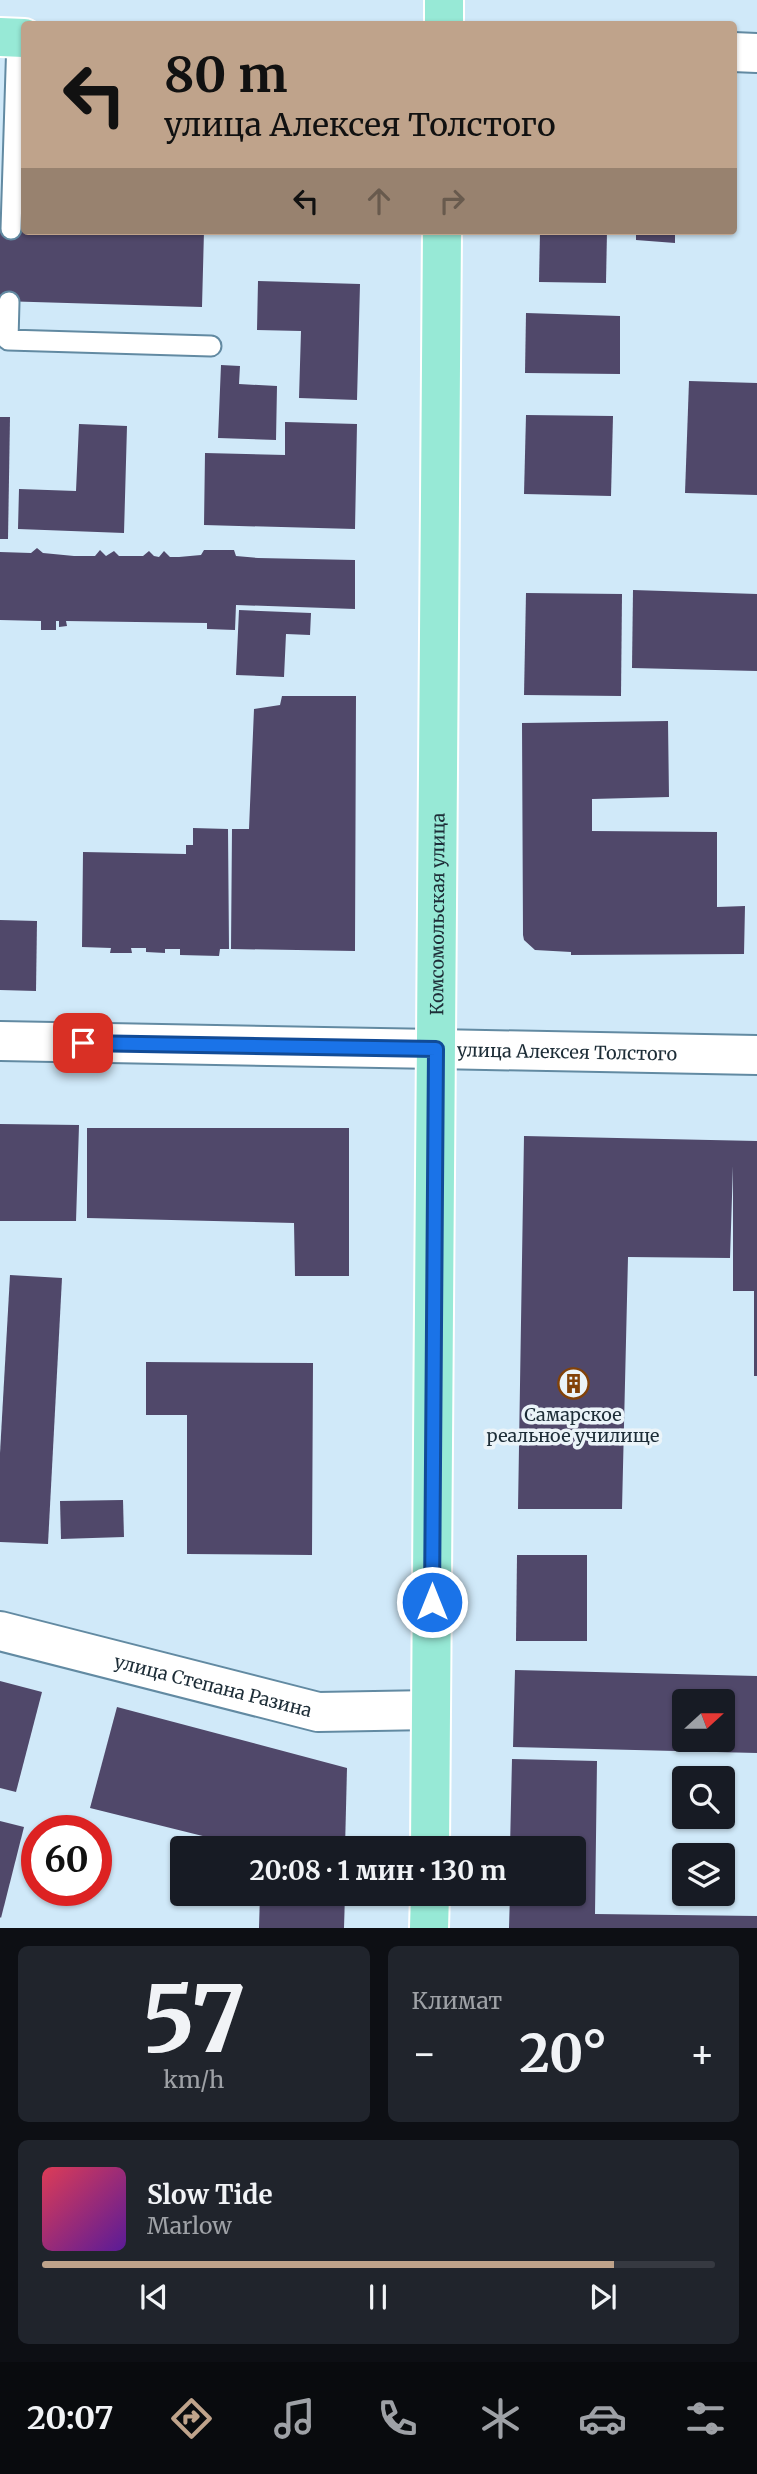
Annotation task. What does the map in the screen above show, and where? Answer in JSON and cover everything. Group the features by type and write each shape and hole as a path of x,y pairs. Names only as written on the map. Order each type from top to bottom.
{"main road":[{"path":"444,0 444,21"},
{"path":"737,52 757,53"},
{"name":"Комсомольская улица","path":"430,1836 442,235"},
{"name":"улица Алексея Толстого","path":"0,1041 757,1055"},
{"name":"улица Степана Разина","path":"0,1631 318,1712 431,1710"},
{"path":"429,1928 430,1906"}],"lane":[{"path":"11,229 14,38"},
{"path":"9,302 8,340 211,346"}],"building":[{"path":"0,229 21,231 21,235 204,235 202,307 0,301"},
{"path":"540,235 607,235 606,283 539,282"},
{"path":"636,235 675,235 675,243 636,240"},
{"path":"258,281 360,284 357,400 299,398 301,331 257,330"},
{"path":"526,313 620,316 620,374 525,373"},
{"path":"221,365 240,366 239,384 277,386 276,440 218,438"},
{"path":"689,381 757,383 757,495 685,493"},
{"path":"526,415 613,416 611,496 524,494"},
{"path":"0,417 10,417 8,539 0,539"},
{"path":"285,422 357,424 355,529 204,525 205,453 285,455"},
{"path":"79,424 127,426 124,533 18,529 19,489 76,491"},
{"path":"37,548 43,553 74,556 95,556 100,550 106,556 114,551 119,556 143,556 149,551 159,557 164,551 170,557 179,557 201,555 204,550 234,550 236,556 258,558 355,560 355,609 236,605 235,630 207,629 207,623 66,621 67,626 59,627 59,621 56,621 56,630 41,630 41,621 0,620 0,552 31,553"},
{"path":"633,590 757,594 757,671 632,668"},
{"path":"526,593 622,594 621,696 524,695"},
{"path":"239,610 311,613 310,635 286,634 284,677 236,675"},
{"path":"282,696 356,696 355,951 231,949 232,829 249,829 254,709 280,705"},
{"path":"668,721 669,797 592,799 592,831 717,832 717,907 745,906 744,954 571,955 571,952 535,950 524,940 523,935 522,723"},
{"path":"193,828 228,829 229,949 220,949 219,956 180,955 180,949 165,949 165,953 146,952 146,948 131,948 132,953 110,953 111,948 82,947 83,852 186,854 186,845 193,845"},
{"path":"0,920 37,921 36,991 0,990"},
{"path":"0,1124 79,1125 76,1221 0,1221"},
{"path":"87,1128 349,1128 349,1276 295,1276 294,1223 87,1218"},
{"name":"Самарское реальное училище","path":"524,1136 757,1141 757,1376 754,1376 754,1291 733,1291 733,1166 730,1258 628,1257 622,1509 518,1509"},
{"path":"10,1275 62,1278 48,1544 0,1542 0,1453"},
{"path":"146,1362 313,1363 312,1555 187,1554 187,1415 146,1415"},
{"path":"123,1500 124,1537 61,1539 60,1501"},
{"path":"517,1555 587,1555 587,1641 516,1641"},
{"path":"515,1670 757,1676 757,1753 716,1752 735,1752 735,1689 672,1689 672,1751 513,1747"},
{"path":"0,1681 42,1692 16,1792 0,1788"},
{"path":"117,1707 347,1768 345,1836 203,1836 90,1808"},
{"path":"512,1759 597,1761 595,1914 757,1916 757,1928 509,1928 510,1906 586,1906 586,1836 510,1836"},
{"path":"0,1821 21,1826 21,1839 0,1917"},
{"path":"260,1906 345,1906 344,1928 259,1928"}],"place":[{"name":"Самарское реальное училище","path":"573,1384"}],"route":[{"path":"83,1043 436,1049 432,1602"}]}
